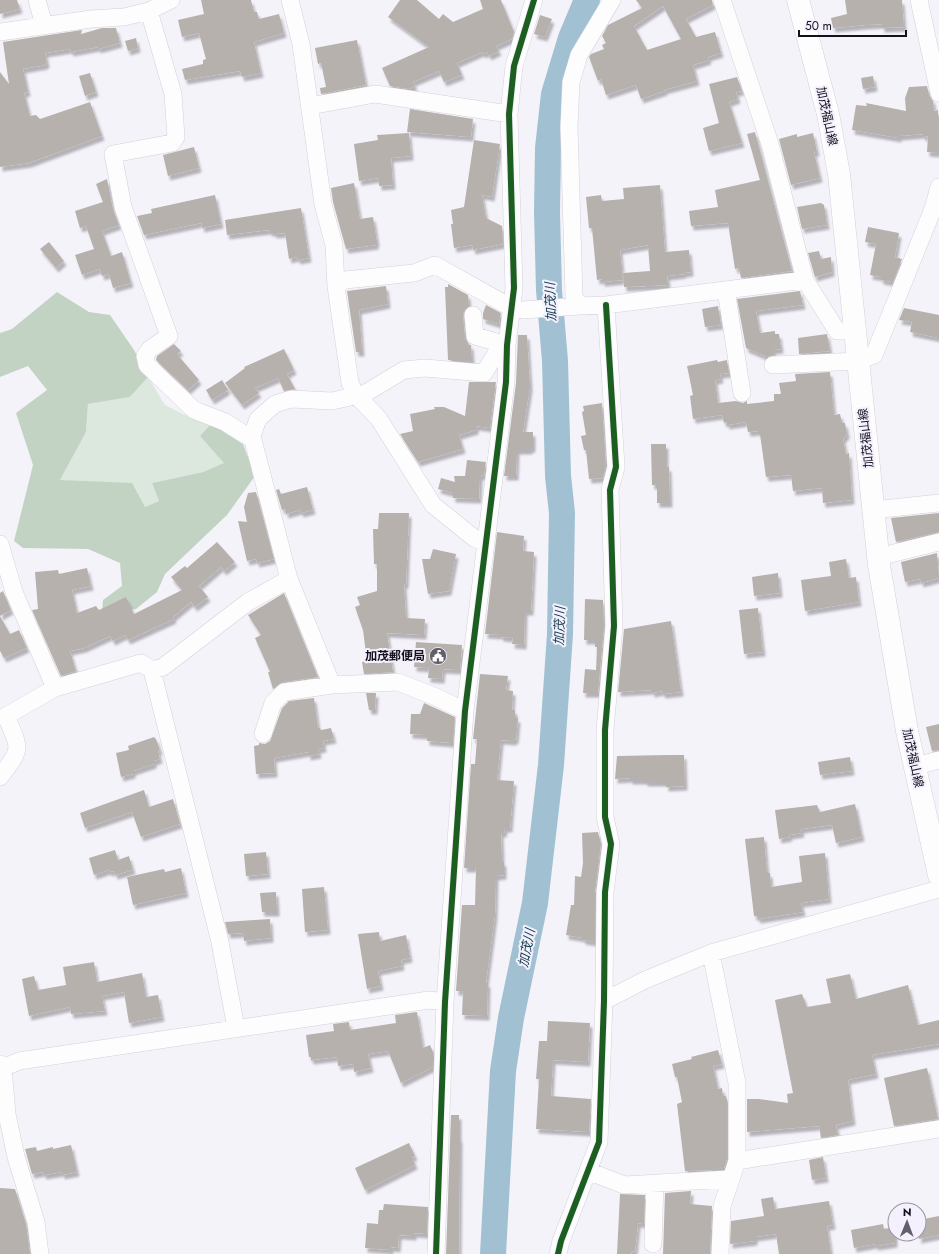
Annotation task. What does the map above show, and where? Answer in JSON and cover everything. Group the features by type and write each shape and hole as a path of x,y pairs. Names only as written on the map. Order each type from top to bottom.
{"main road":[{"name":"加茂福山線","path":"798,0 828,114 839,174 878,557 907,731 939,875"}],"street":[{"path":"37,0 44,25"},
{"path":"0,32 91,19 124,17 149,11 171,0"},
{"path":"290,0 301,44 323,204 334,245 336,286 350,383 356,395 379,419 433,506 474,538 484,542"},
{"path":"436,1254 445,1002 465,711 484,542 506,382 507,344 517,309 514,288 509,114 514,66 534,0"},
{"path":"576,307 574,296 569,127 571,82 579,55 612,0"},
{"path":"722,0 770,144 805,280 837,330 855,331"},
{"path":"919,0 938,83"},
{"path":"149,11 173,94 176,137 172,143 113,154 123,207 169,336 150,349 145,356 147,365 194,410 225,422 247,436 252,436"},
{"path":"310,106 375,94 509,114"},
{"path":"772,365 858,361 874,355 933,209 939,187"},
{"path":"336,286 345,280 414,273 435,265 517,309 606,305 805,280"},
{"path":"726,290 742,393"},
{"path":"558,1254 561,1242 599,1142 604,1001 605,892 611,844 605,818 605,730 614,626 610,490 616,466 606,305"},
{"path":"473,315 475,336 507,344"},
{"path":"332,685 289,579 252,436 258,419 275,404 291,399 332,401 364,394 404,370 425,368 484,373 499,349 507,344"},
{"path":"873,510 939,502"},
{"path":"878,557 939,542"},
{"path":"0,544 14,592 55,688"},
{"path":"152,670 163,667 248,602 289,579"},
{"path":"0,777 16,756 18,746 6,716 55,688 141,663 152,670 220,942 236,1028"},
{"path":"262,734 273,703 284,692 332,685 398,682 465,711"},
{"path":"915,766 939,760"},
{"path":"604,1001 645,980 711,953 939,889"},
{"path":"711,953 736,1083 737,1161 729,1179 722,1206 720,1254"},
{"path":"40,1254 36,1222 16,1157 7,1114 2,1066 19,1061 429,1000 445,1002"},
{"path":"737,1161 939,1129"},
{"path":"588,1171 624,1185 729,1179"},
{"path":"652,1244 655,1184"}],"shaded area":[{"path":"148,377 165,405 185,415 191,412 211,424 200,436 225,463 203,472 152,483 159,501 145,507 60,480 86,432 88,404 130,397"}],"green space":[{"path":"57,292 89,312 110,315 134,350 148,377 130,397 88,404 86,432 60,480 132,483 145,507 159,501 152,483 203,472 224,463 200,436 211,424 243,444 255,476 227,515 165,574 157,592 136,609 102,614 103,600 122,586 120,563 88,549 23,548 14,541 33,465 16,413 47,390 28,366 0,377 0,333 12,329"}],"building":[{"path":"0,0 17,0 20,9 0,14"},
{"path":"201,0 251,0 254,12 257,12 259,19 279,14 284,33 254,42 261,73 242,77 240,71 185,80 182,69 203,64 203,60 206,59 199,33 182,37 178,20 204,14"},
{"path":"400,0 417,0 439,19 443,14 453,22 483,9 480,0 501,0 514,32 512,39 496,46 499,51 489,56 487,52 483,54 482,52 457,63 462,75 444,82 439,71 413,82 415,86 409,89 390,86 382,68 429,47 388,17"},
{"path":"636,0 712,0 713,5 686,19 696,37 715,32 721,53 708,57 709,60 693,65 697,81 664,90 665,91 641,99 636,85 606,95 601,79 598,81 589,57 591,54 604,49 602,45 606,43 602,36 608,25 642,8","holes":["663,6 681,39 647,50 634,26"]},
{"path":"845,0 902,0 904,27 882,28 882,24 833,28 831,18 847,14"},
{"path":"540,15 552,19 545,37 534,34"},
{"path":"102,28 116,28 120,43 98,49 98,47 71,52 70,49 45,53 47,63 45,65 23,69 28,92 24,93 30,116 36,115 40,119 90,102 102,136 29,163 0,167 0,72 9,84 3,42 82,30 81,34"},
{"path":"136,38 138,48 128,51 125,41"},
{"path":"357,40 366,85 321,94 320,88 326,87 321,63 318,64 315,48"},
{"path":"90,73 96,92 85,96 79,76"},
{"path":"873,76 875,87 863,89 861,78"},
{"path":"737,77 742,91 736,92 738,99 729,102 742,143 709,151 703,128 719,123 709,84"},
{"path":"927,86 929,95 933,101 934,111 938,110 938,153 927,152 928,136 923,137 923,134 899,136 899,138 852,130 856,105 867,106 866,103 906,111 905,98 909,87"},
{"path":"410,109 473,119 471,137 407,132"},
{"path":"755,132 792,271 741,278 739,268 735,269 728,223 691,226 689,211 718,207 715,190 760,180 747,134"},
{"path":"409,133 411,156 391,158 393,185 379,186 379,178 359,181 354,144 378,140 377,135"},
{"path":"813,133 817,152 814,152 820,178 791,185 779,139 797,134 797,137"},
{"path":"474,140 500,144 492,197 482,195 486,218 502,226 503,244 473,250 472,245 454,248 451,210 464,207"},
{"path":"194,147 199,168 168,176 163,155"},
{"path":"107,179 113,209 119,225 102,231 111,256 122,252 131,283 113,288 109,274 102,276 100,269 82,275 75,255 94,249 86,226 80,228 75,211 103,202 96,184"},
{"path":"354,183 360,219 373,217 377,242 376,245 346,249 333,202 331,188"},
{"path":"660,185 665,252 689,250 691,272 667,276 668,285 624,287 623,273 650,271 648,245 620,250 623,280 602,282 602,279 597,280 592,228 589,228 586,197 601,195 602,201 624,199 623,188"},
{"path":"215,195 221,224 202,228 201,223 144,235 137,216 152,213 151,209"},
{"path":"821,203 824,205 827,225 802,229 797,207"},
{"path":"301,208 309,258 298,260 297,257 289,259 285,233 274,234 274,232 270,232 269,230 227,235 225,220"},
{"path":"868,227 899,233 895,257 902,259 893,282 881,280 881,277 870,275 876,244 865,242"},
{"path":"49,242 64,261 56,268 40,249"},
{"path":"819,251 821,259 831,257 832,272 815,277 808,253"},
{"path":"448,284 468,295 469,306 464,311 463,316 465,337 469,345 471,345 472,360 448,360 445,287 448,287"},
{"path":"386,286 388,304 359,310 362,352 356,352 347,291"},
{"path":"800,291 803,305 756,311 760,333 775,331 775,334 779,334 781,349 773,350 773,355 767,357 746,348 737,299"},
{"path":"486,305 501,313 499,324 483,319 483,313"},
{"path":"718,306 721,325 705,327 702,309"},
{"path":"904,308 939,315 939,338 910,332 912,322 899,320"},
{"path":"827,334 830,351 799,354 798,338"},
{"path":"518,335 527,335 530,387 523,432 533,432 533,448 530,448 530,450 517,450 516,476 504,476 516,383"},
{"path":"174,344 181,351 177,354 199,380 188,390 156,360 157,356"},
{"path":"284,349 294,370 287,374 295,389 284,391 278,378 255,388 259,393 242,405 225,383 245,368 244,367"},
{"path":"717,360 718,362 727,360 729,373 720,374 721,379 715,380 718,403 736,401 743,403 747,401 747,404 774,401 774,394 781,394 779,383 796,381 795,374 830,372 834,415 840,414 842,423 845,423 847,434 843,439 846,454 849,453 852,500 823,503 822,488 793,491 791,475 766,477 760,434 758,434 758,431 748,432 746,422 727,425 727,422 724,423 722,415 693,419 690,396 693,395 687,366"},
{"path":"222,380 228,390 212,400 206,390"},
{"path":"469,382 496,382 490,428 476,426 476,430 459,435 463,449 418,462 400,434 413,431 410,414 435,409 434,407 444,407 465,416"},
{"path":"602,403 606,466 603,478 589,479 586,450 584,450 581,436 586,435 582,412 584,411 583,406"},
{"path":"651,444 666,444 666,467 669,467 670,503 657,503 657,485 652,485"},
{"path":"467,460 486,462 484,475 480,476 479,499 453,498 453,493 438,489 441,478 455,482 454,476 465,476"},
{"path":"307,487 313,510 301,513 300,510 286,514 285,509 282,510 276,490 279,489 281,494"},
{"path":"256,492 274,559 257,563 256,559 247,561 238,521 247,522 244,507 248,493"},
{"path":"379,513 409,513 406,584 404,584 406,618 425,619 424,635 387,633 393,672 364,674 362,662 367,661 363,630 355,607 360,605 357,597 377,591 377,564 374,564 373,529 378,529"},
{"path":"939,513 939,532 896,542 891,518"},
{"path":"497,532 524,536 523,551 534,552 531,611 525,611 524,645 512,644 513,638 501,637 501,635 485,634"},
{"path":"217,542 235,562 224,571 221,567 199,586 208,597 195,607 191,602 173,617 174,619 128,640 125,635 113,641 110,636 84,648 70,651 76,671 61,676 32,610 38,609 35,572 58,570 59,574 87,568 91,586 72,590 77,613 96,606 99,610 126,597 134,614 182,590 171,577 185,566 187,568"},
{"path":"433,549 456,554 449,591 428,594 422,559 430,559"},
{"path":"937,553 939,578 921,583 920,579 905,582 901,562"},
{"path":"846,559 849,578 856,577 859,602 805,611 801,580 831,576 829,562"},
{"path":"778,573 780,593 754,596 752,577"},
{"path":"3,591 11,610 0,616 0,593"},
{"path":"284,593 318,677 283,682 273,689 268,672 270,672 255,638 261,635 248,615"},
{"path":"585,599 603,600 604,626 598,693 583,693 585,669 596,670 597,647 595,647 595,640 584,640"},
{"path":"758,608 763,652 744,654 739,610"},
{"path":"0,616 10,634 19,630 27,648 4,658 0,651"},
{"path":"671,621 681,692 663,694 662,691 652,693 652,690 618,692 624,629"},
{"path":"416,642 462,645 460,670 443,669 442,679 428,678 429,668 414,667"},
{"path":"480,674 508,676 506,690 513,691 512,710 515,710 515,718 518,718 516,740 501,740 497,780 514,781 510,828 505,828 504,833 501,833 504,875 496,876 495,914 486,983 488,983 487,1016 462,1015 463,991 456,991 462,905 475,905 476,868 464,868 471,764 475,764 477,739 473,739"},
{"path":"366,693 376,693 375,710 369,710"},
{"path":"314,698 318,728 321,730 331,728 334,739 323,741 324,748 318,749 319,754 308,756 308,752 274,758 275,773 256,774 254,746 259,745 259,743 265,744 270,741 282,708 289,701"},
{"path":"424,703 455,717 453,743 427,741 427,735 410,734 411,714 420,714"},
{"path":"939,724 939,750 932,751 926,727"},
{"path":"154,737 160,750 158,751 160,759 154,761 154,764 133,771 133,774 121,777 116,753 129,750 128,746"},
{"path":"684,755 685,786 666,787 666,782 645,782 645,780 630,780 630,778 615,779 617,756"},
{"path":"850,757 852,771 820,775 818,762"},
{"path":"144,790 149,807 173,799 180,824 141,837 132,812 85,828 80,813"},
{"path":"855,804 862,837 836,843 832,825 801,829 802,833 789,835 790,837 779,839 775,810 817,805 820,812"},
{"path":"598,832 601,844 595,892 595,942 566,935 571,905 574,905 575,876 581,877 583,863 582,833"},
{"path":"764,837 767,873 770,873 771,887 802,882 799,856 825,853 829,899 801,903 803,912 758,919 757,916 754,916 745,839"},
{"path":"115,850 118,860 129,856 133,870 115,875 114,871 109,872 109,870 94,875 89,858"},
{"path":"266,852 268,874 246,876 244,854"},
{"path":"181,868 186,893 133,905 127,877 164,869 165,872"},
{"path":"324,887 328,930 305,932 302,889"},
{"path":"276,892 277,912 262,912 260,893"},
{"path":"270,919 271,938 244,941 243,933 228,934 225,922"},
{"path":"379,932 380,941 406,935 410,958 401,960 402,966 378,971 381,986 367,989 358,934"},
{"path":"94,962 97,982 142,973 146,997 158,995 162,1017 129,1023 124,992 102,996 105,1011 71,1014 70,1007 29,1016 22,979 34,976 38,990 66,985 63,967"},
{"path":"850,974 856,999 908,985 918,1025 939,1020 939,1044 872,1055 876,1074 848,1080 853,1121 836,1125 838,1135 821,1138 819,1126 747,1132 747,1099 788,1103 787,1094 793,1093 775,1000 802,994 807,1007 831,1003 826,979"},
{"path":"417,1012 423,1048 430,1045 433,1052 433,1067 401,1083 388,1051 368,1054 371,1068 354,1072 353,1064 338,1066 337,1057 311,1060 311,1057 309,1057 306,1035 334,1031 333,1024 349,1022 350,1030 396,1023 395,1015"},
{"path":"548,1021 590,1023 588,1062 553,1060 551,1096 591,1099 589,1132 536,1129 539,1079 536,1079 539,1041 547,1041"},
{"path":"718,1050 722,1064 713,1066 718,1089 722,1088 723,1096 726,1096 727,1100 727,1159 724,1168 685,1171 677,1104 682,1102 677,1077 675,1077 672,1064"},
{"path":"927,1068 938,1119 894,1126 884,1078"},
{"path":"451,1115 459,1115 459,1254 446,1254"},
{"path":"409,1143 415,1156 412,1157 415,1165 365,1190 355,1168"},
{"path":"71,1145 77,1172 62,1175 62,1172 44,1175 43,1172 32,1174 25,1149 36,1147 37,1151"},
{"path":"823,1157 826,1178 812,1180 809,1160"},
{"path":"0,1188 15,1189 26,1224 30,1254 0,1254"},
{"path":"691,1191 690,1204 712,1206 710,1254 663,1254 665,1193"},
{"path":"620,1194 645,1195 644,1224 638,1223 635,1252 632,1251 631,1254 617,1254"},
{"path":"773,1197 775,1209 829,1201 833,1225 827,1226 831,1254 779,1254 776,1234 755,1237 755,1241 730,1244 731,1221 764,1216 761,1199"},
{"path":"384,1204 428,1207 427,1234 414,1233 414,1236 399,1235 398,1248 391,1247 391,1250 365,1248 367,1223 378,1224 379,1210 383,1210"},
{"path":"939,1216 939,1235 927,1237 927,1218"},
{"path":"883,1224 884,1229 887,1228 887,1242 895,1243 876,1246 875,1244 854,1248 851,1230"}],"waterway":[{"name":"加茂川","path":"493,1254 503,1071 511,1018 535,903 551,765 560,634 562,513 558,476 555,361 549,290 547,212 548,148 554,94 571,38 587,0"}],"cycle path":[{"path":"436,1254 445,1002 465,711 506,382 507,345 514,288 509,114 514,66 534,0"},
{"path":"558,1254 561,1241 599,1142 604,1001 605,892 611,844 605,817 605,730 614,626 610,490 616,467 606,305"}],"place":[{"name":"加茂郵便局","path":"438,656"}]}
